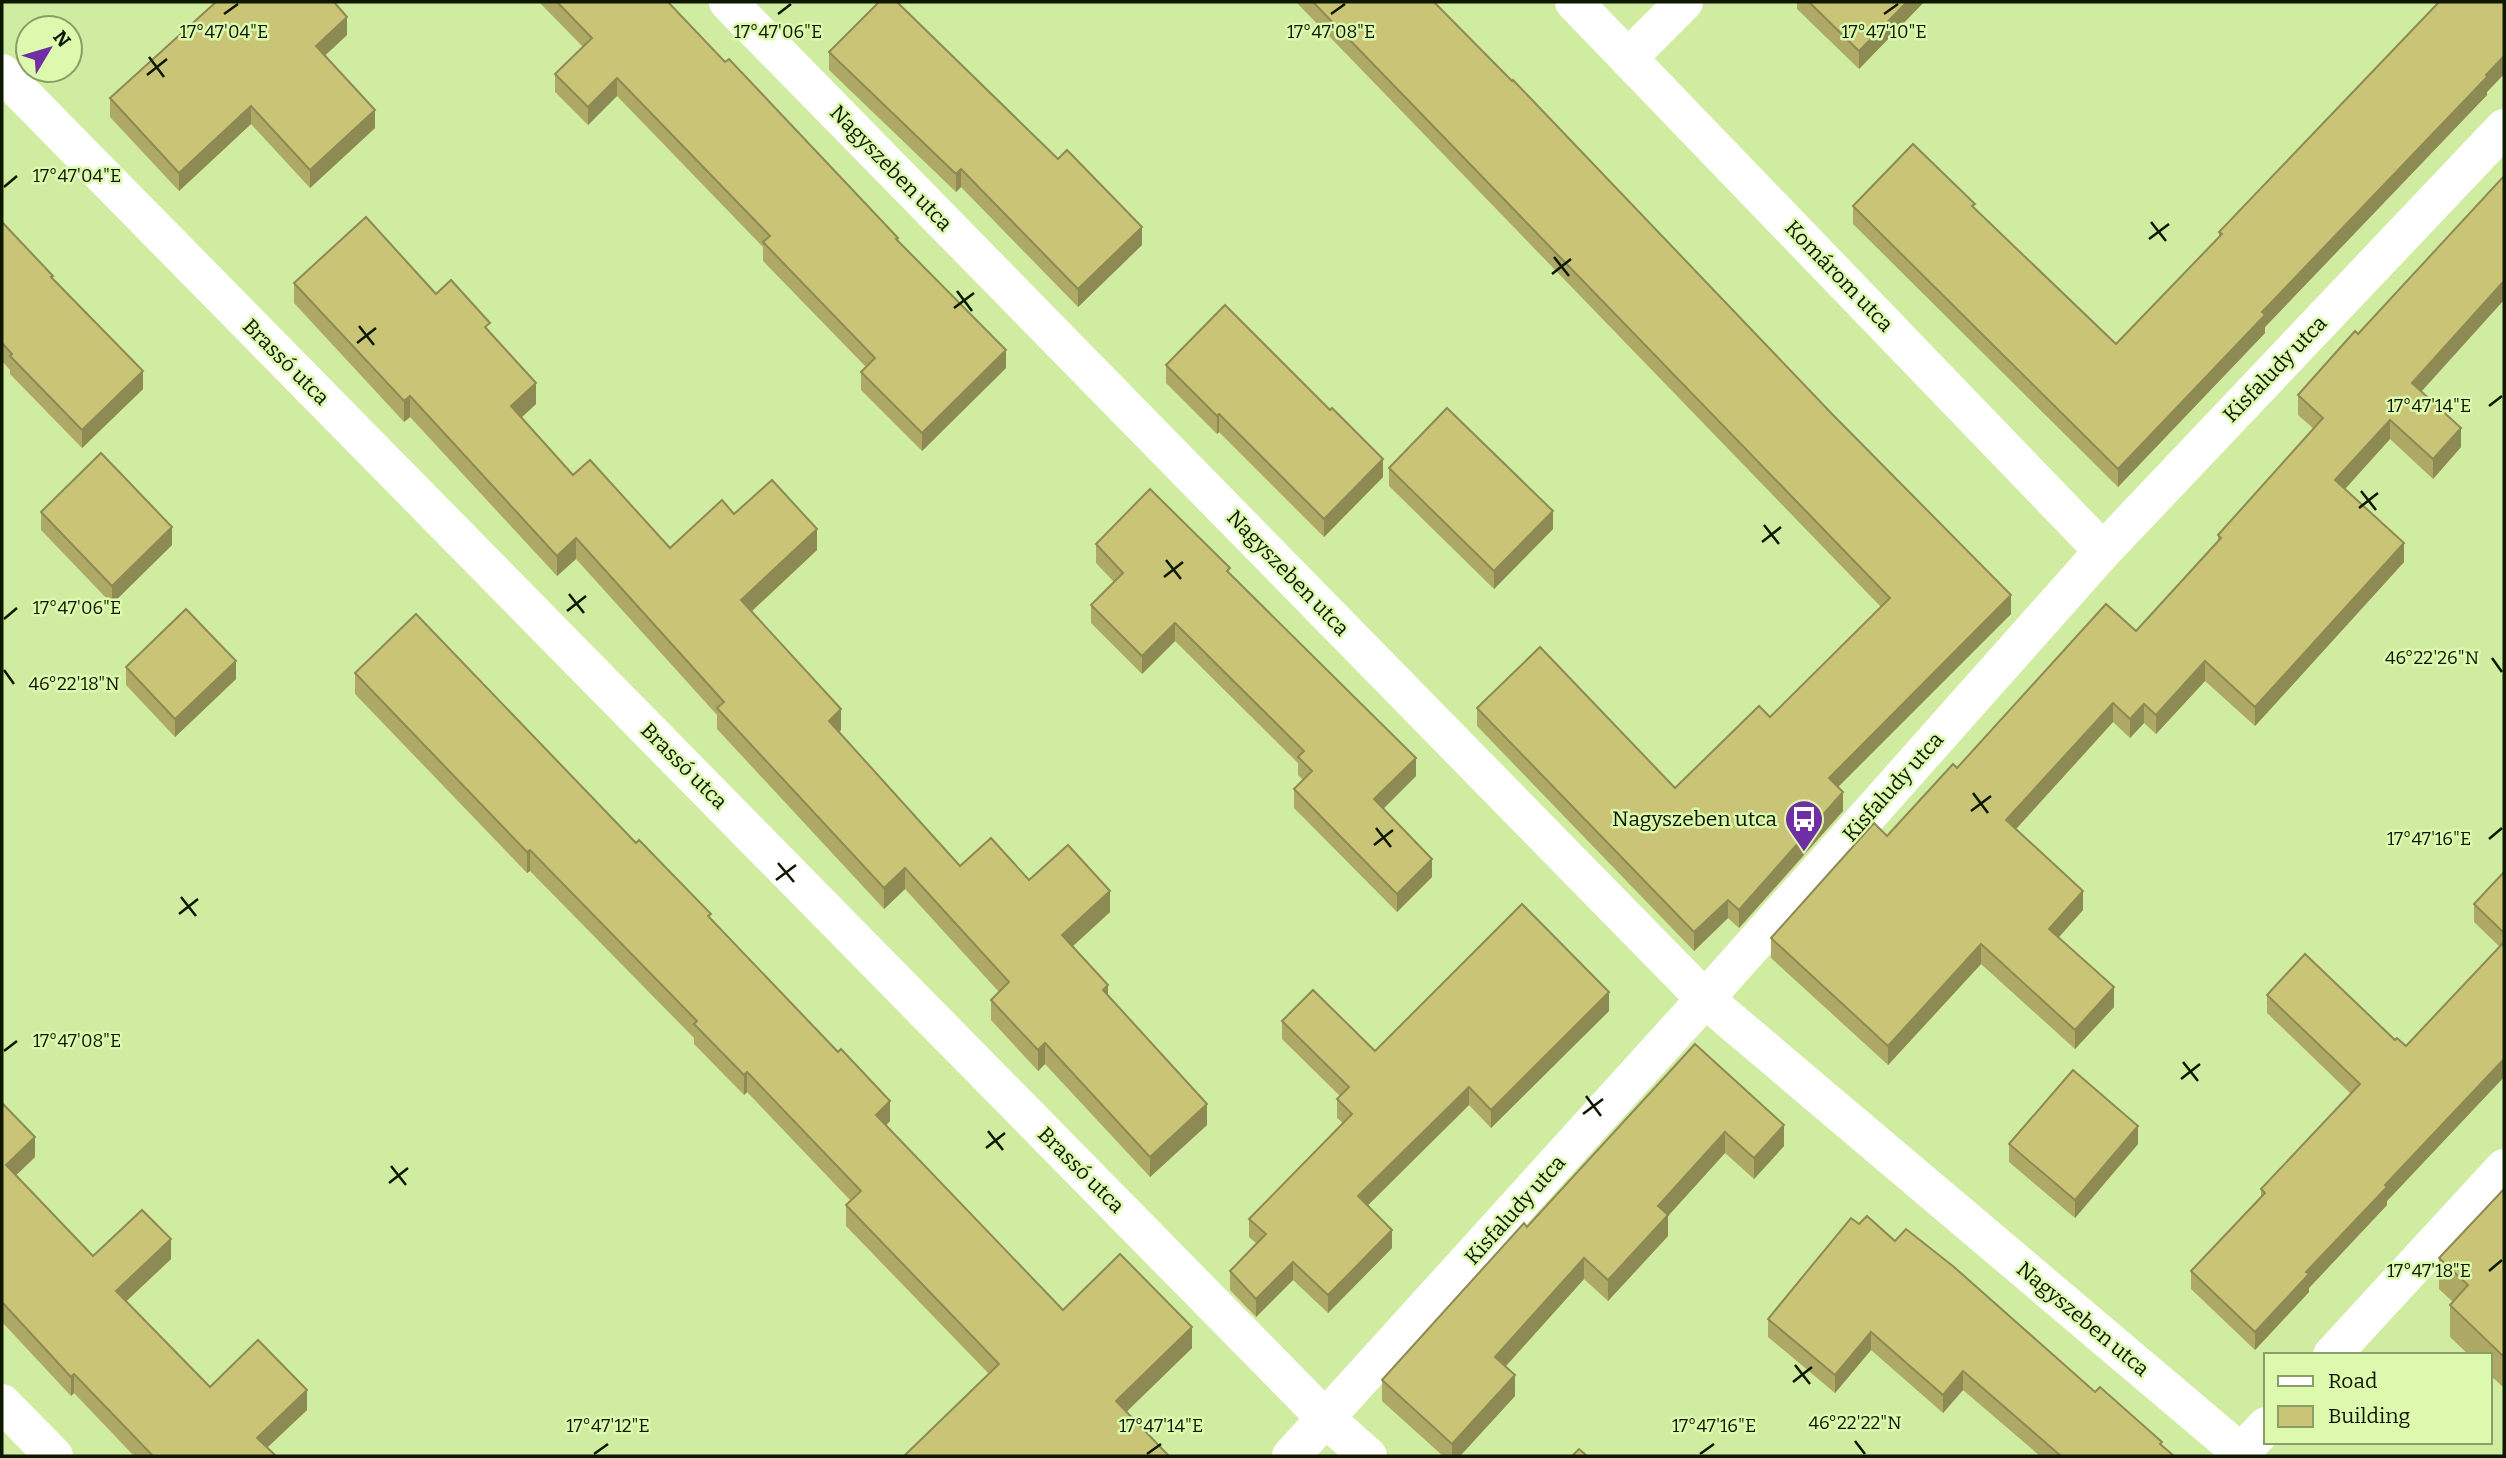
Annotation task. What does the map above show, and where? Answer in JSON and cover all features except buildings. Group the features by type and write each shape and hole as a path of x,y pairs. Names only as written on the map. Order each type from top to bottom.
{"street":[{"name":"Nagyszeben utca","path":"728,2 1705,999 2243,1455"},
{"name":"Komárom utca","path":"1574,2 2102,551"},
{"path":"1628,58 1684,2"},
{"name":"Brassó utca","path":"2,73 1326,1419 1368,1456"},
{"name":"Kisfaludy utca","path":"1291,1456 1705,999 2102,551 2504,128"},
{"path":"2334,1353 2504,1168"},
{"path":"2,1403 54,1456"},
{"path":"2243,1455 2264,1429"}],"place":[{"name":"Nagyszeben utca","path":"1804,853"}]}
